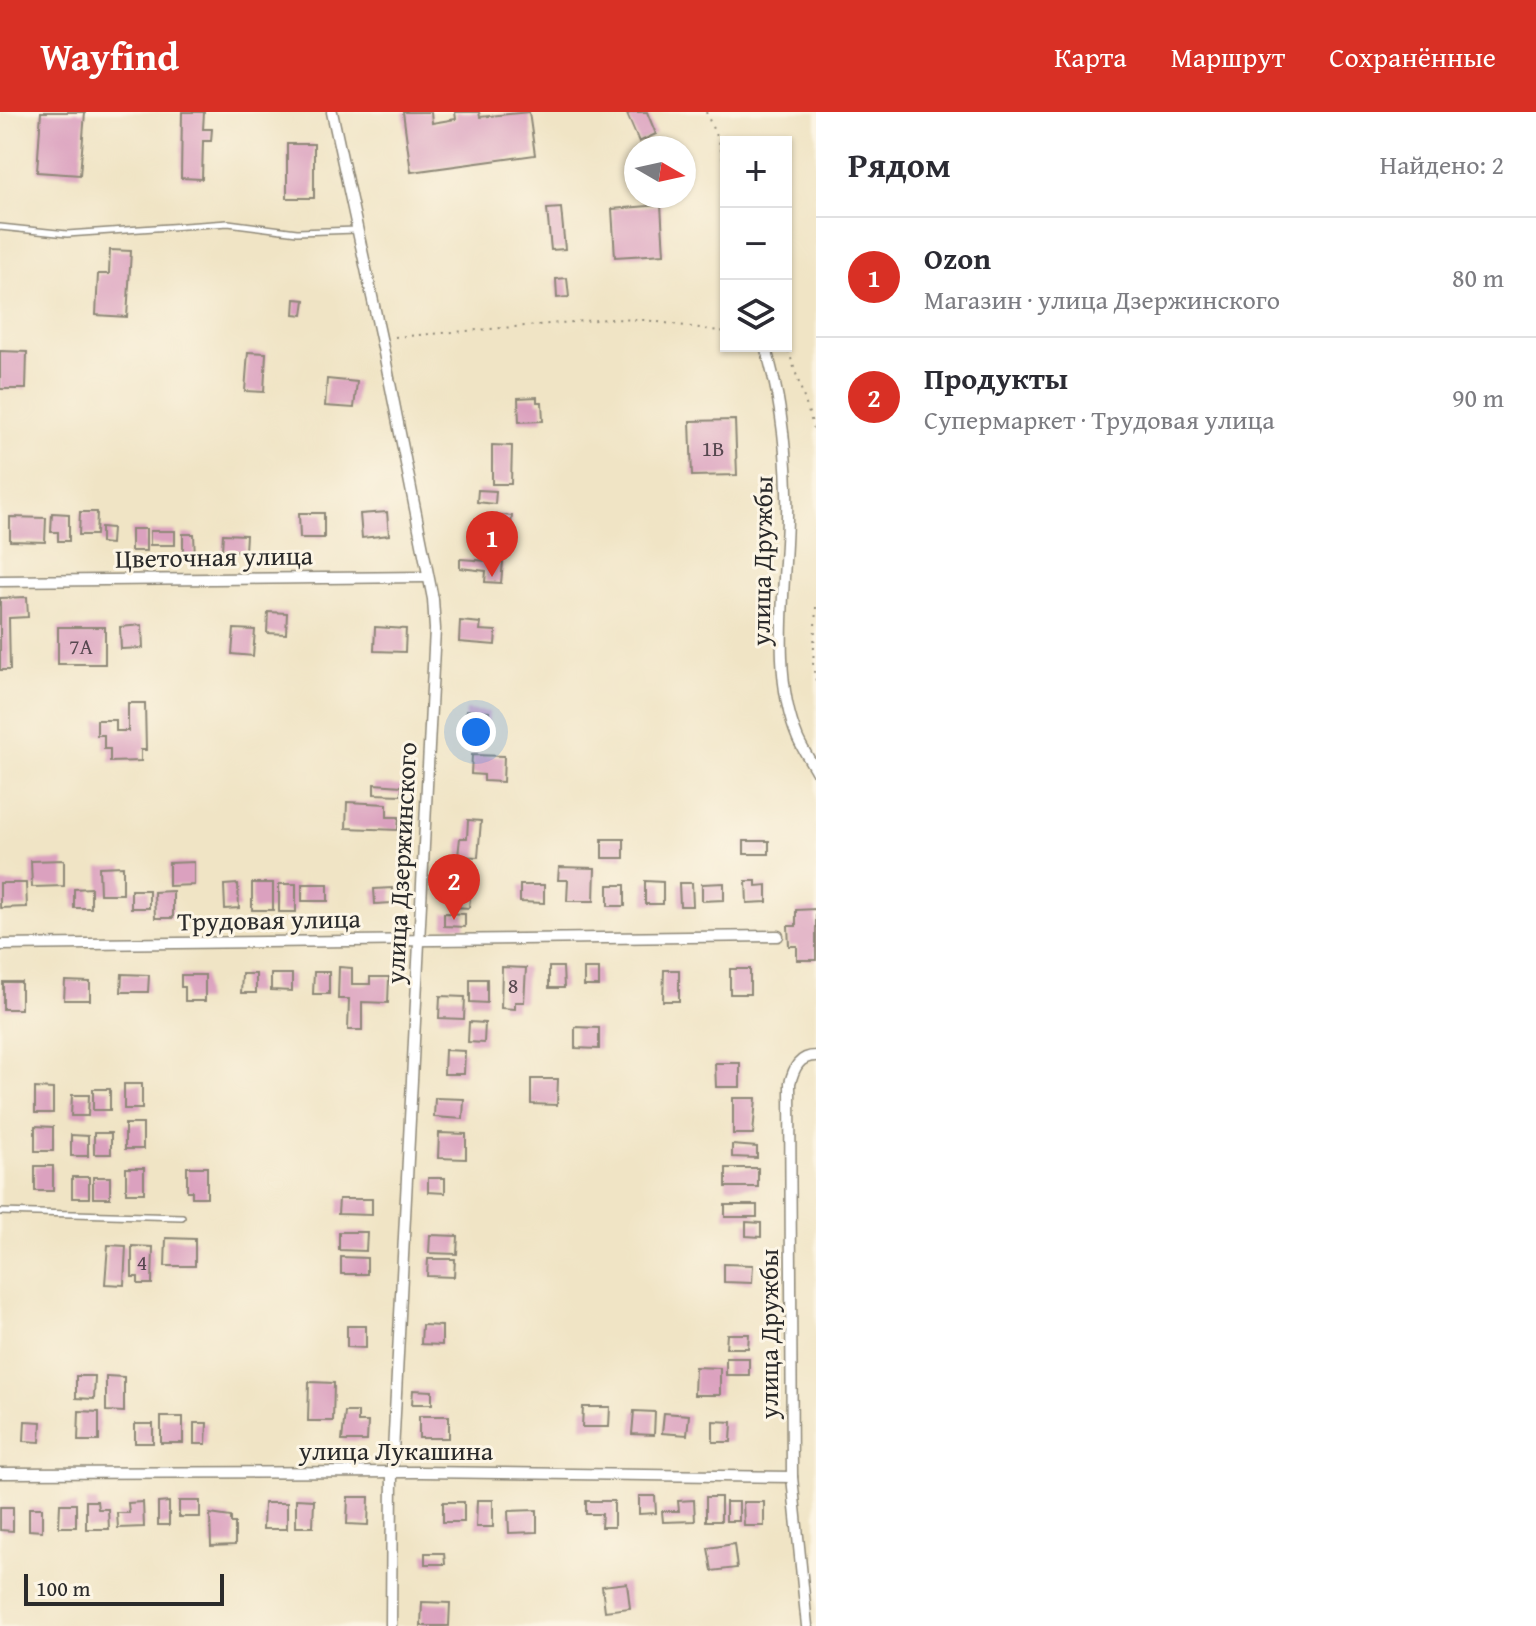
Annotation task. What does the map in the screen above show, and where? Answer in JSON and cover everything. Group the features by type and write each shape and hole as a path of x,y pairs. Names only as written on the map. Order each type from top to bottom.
{"street":[{"name":"улица Дзержинского","path":"332,112 433,599 435,629 392,1472 391,1626"},
{"name":"улица Дружбы","path":"766,352 783,433 788,492 785,688 798,738 816,771"},
{"name":"Цветочная улица","path":"0,581 428,577"},
{"name":"Трудовая улица","path":"0,945 778,936"},
{"name":"улица Дружбы","path":"807,1626 792,1477 790,1083 798,1062 808,1056 816,1056"},
{"name":"улица Лукашина","path":"0,1473 392,1472 792,1477"}],"lane":[{"path":"0,227 67,234 228,223 297,232 358,230"},
{"path":"0,1212 182,1217"}],"path":[{"path":"706,112 720,146"},
{"path":"381,338 608,319 645,320 720,331"},
{"path":"789,352 816,435"},
{"path":"816,607 813,665 816,681"}],"building":[{"path":"41,112 85,112 80,175 37,172"},
{"path":"182,112 204,112 203,129 212,129 211,141 203,141 202,179 181,178"},
{"path":"403,112 431,112 432,123 456,119 455,112 479,112 480,117 529,112 535,155 411,172"},
{"path":"647,112 656,134 636,136 627,114"},
{"path":"287,144 314,144 314,198 287,198"},
{"path":"561,208 565,249 551,250 547,209"},
{"path":"661,208 664,254 615,257 612,209"},
{"path":"110,250 131,251 127,317 96,315 98,274 109,274"},
{"path":"567,278 569,297 557,298 556,279"},
{"path":"295,299 305,300 303,315 294,314"},
{"path":"0,351 27,352 26,389 0,389"},
{"path":"248,352 266,353 264,392 245,391"},
{"path":"327,379 357,382 354,408 325,406"},
{"path":"537,397 537,402 542,402 543,421 519,422 518,398"},
{"path":"735,420 737,475 692,476 690,421"},
{"path":"492,445 512,446 511,484 492,484"},
{"path":"478,490 496,491 495,504 477,502"},
{"path":"80,512 97,512 96,535 79,535"},
{"path":"387,512 389,535 362,538 360,514"},
{"path":"52,513 69,514 69,541 58,541 58,532 51,532"},
{"path":"299,513 324,513 324,538 300,538"},
{"path":"493,514 512,516 509,542 491,540"},
{"path":"10,517 46,518 45,542 10,541"},
{"path":"101,527 112,528 111,544 101,543"},
{"path":"131,529 146,529 146,551 131,551"},
{"path":"150,531 175,531 175,545 150,545"},
{"path":"183,534 194,534 195,558 183,558"},
{"path":"223,534 246,535 245,551 222,550"},
{"path":"460,559 503,562 501,583 485,582 486,571 460,568"},
{"path":"27,597 28,617 9,618 10,670 0,670 0,598"},
{"path":"268,612 287,613 286,634 267,633"},
{"path":"460,621 481,623 480,630 496,631 495,645 459,642"},
{"path":"142,625 143,648 121,649 120,627"},
{"path":"58,627 105,627 105,664 58,664"},
{"path":"375,627 406,629 405,652 374,651"},
{"path":"234,629 255,630 253,656 232,654"},
{"path":"128,703 145,703 146,750 141,750 141,761 110,762 110,749 104,749 104,735 97,735 97,720 116,720 116,731 128,731"},
{"path":"466,710 489,712 487,743 463,741"},
{"path":"472,755 504,756 503,782 484,781 484,775 471,774"},
{"path":"374,784 402,786 402,795 374,794"},
{"path":"347,802 387,804 387,817 399,817 398,830 346,828"},
{"path":"468,820 481,821 478,857 458,856 460,838 467,838"},
{"path":"602,839 624,839 624,858 602,858"},
{"path":"744,841 769,841 769,854 744,854"},
{"path":"64,860 64,886 32,887 31,861"},
{"path":"194,862 194,885 169,886 169,863"},
{"path":"123,866 123,894 100,894 99,867"},
{"path":"559,867 595,868 594,901 567,901 568,880 558,880"},
{"path":"645,881 663,882 663,904 645,904"},
{"path":"746,881 756,881 756,886 767,885 767,902 747,903"},
{"path":"0,883 26,883 27,907 0,908"},
{"path":"252,883 273,883 273,910 252,910"},
{"path":"679,883 692,883 693,906 680,906"},
{"path":"724,883 724,900 702,901 702,884"},
{"path":"238,884 239,908 225,909 224,885"},
{"path":"279,884 296,884 296,912 279,912"},
{"path":"302,884 328,884 328,901 302,901"},
{"path":"520,885 544,885 544,903 520,902"},
{"path":"608,885 625,885 625,906 608,906"},
{"path":"455,886 471,887 469,908 454,907"},
{"path":"91,888 91,908 74,908 74,889"},
{"path":"392,888 392,903 375,904 374,889"},
{"path":"131,890 149,890 149,908 131,908"},
{"path":"173,891 173,918 155,918 154,892"},
{"path":"816,909 816,960 797,960 797,946 789,946 788,926 796,926 796,910"},
{"path":"444,913 465,914 465,927 444,926"},
{"path":"339,967 352,968 352,984 370,984 370,977 389,977 388,1003 362,1002 362,1030 348,1030 349,999 338,999"},
{"path":"502,967 526,968 524,1002 515,1002 515,1009 501,1008"},
{"path":"549,967 563,967 564,988 549,988"},
{"path":"584,969 599,969 599,986 584,986"},
{"path":"730,969 750,969 750,994 730,994"},
{"path":"664,970 679,970 679,1001 663,1001"},
{"path":"314,972 329,972 329,994 313,994"},
{"path":"122,974 149,975 148,992 121,992"},
{"path":"242,974 256,974 256,993 241,993"},
{"path":"271,974 292,974 292,991 271,990"},
{"path":"181,975 205,975 205,1001 185,1001"},
{"path":"470,979 487,979 487,1003 470,1002"},
{"path":"65,981 90,982 90,1000 64,1000"},
{"path":"3,982 21,982 21,1009 3,1009"},
{"path":"440,996 465,997 464,1019 439,1018"},
{"path":"469,1022 485,1023 484,1043 468,1042"},
{"path":"575,1027 599,1028 599,1049 575,1048"},
{"path":"445,1050 465,1051 464,1074 444,1074"},
{"path":"715,1063 740,1063 740,1087 716,1087"},
{"path":"531,1079 558,1079 557,1105 531,1104"},
{"path":"124,1084 142,1084 142,1109 124,1109"},
{"path":"35,1088 53,1089 53,1113 35,1113"},
{"path":"93,1089 110,1089 110,1110 93,1110"},
{"path":"72,1095 89,1095 88,1116 71,1116"},
{"path":"435,1098 464,1099 463,1119 434,1117"},
{"path":"733,1098 756,1098 753,1134 733,1134"},
{"path":"125,1124 143,1124 143,1149 125,1149"},
{"path":"35,1126 53,1127 53,1151 35,1151"},
{"path":"94,1133 111,1133 111,1154 94,1154"},
{"path":"439,1133 466,1134 466,1159 438,1158"},
{"path":"71,1135 88,1136 88,1156 71,1156"},
{"path":"732,1145 757,1147 757,1158 732,1157"},
{"path":"35,1166 53,1166 53,1191 35,1191"},
{"path":"187,1167 207,1167 207,1197 192,1197 192,1191 187,1191"},
{"path":"126,1168 144,1168 144,1193 126,1193"},
{"path":"726,1168 758,1168 758,1187 726,1187"},
{"path":"72,1177 89,1177 89,1198 72,1198"},
{"path":"93,1177 110,1177 110,1198 93,1198"},
{"path":"428,1178 445,1178 445,1193 428,1192"},
{"path":"339,1199 372,1199 372,1215 338,1214"},
{"path":"725,1205 757,1205 757,1217 725,1217"},
{"path":"746,1222 761,1223 761,1237 746,1236"},
{"path":"339,1232 367,1232 366,1251 339,1250"},
{"path":"430,1235 458,1236 457,1254 429,1253"},
{"path":"166,1238 195,1239 195,1266 165,1266"},
{"path":"108,1245 126,1246 124,1285 105,1284"},
{"path":"132,1246 153,1247 152,1284 138,1284 138,1277 132,1277"},
{"path":"341,1257 367,1258 367,1274 341,1274"},
{"path":"428,1259 455,1259 454,1277 427,1276"},
{"path":"724,1264 753,1265 752,1283 724,1282"},
{"path":"422,1325 442,1326 442,1345 421,1344"},
{"path":"347,1326 366,1326 366,1348 347,1347"},
{"path":"727,1334 749,1334 748,1348 726,1348"},
{"path":"726,1358 749,1358 749,1375 726,1375"},
{"path":"695,1367 720,1368 720,1395 694,1395"},
{"path":"76,1376 95,1376 94,1399 76,1398"},
{"path":"106,1376 124,1377 124,1412 106,1411"},
{"path":"309,1382 334,1383 333,1421 308,1421"},
{"path":"413,1390 432,1391 432,1404 412,1404"},
{"path":"583,1407 610,1407 609,1427 582,1427"},
{"path":"79,1411 99,1412 99,1441 78,1441"},
{"path":"634,1411 655,1412 654,1435 632,1434"},
{"path":"345,1412 358,1412 358,1422 368,1422 367,1441 342,1441"},
{"path":"664,1413 689,1415 687,1435 662,1433"},
{"path":"419,1416 449,1416 449,1438 419,1438"},
{"path":"161,1417 183,1417 183,1443 161,1443"},
{"path":"25,1421 41,1422 40,1442 24,1441"},
{"path":"713,1421 732,1422 731,1442 713,1442"},
{"path":"194,1423 207,1423 206,1444 194,1444"},
{"path":"135,1424 153,1424 153,1443 135,1443"},
{"path":"639,1496 655,1496 656,1513 639,1514"},
{"path":"348,1497 369,1497 368,1525 347,1524"},
{"path":"706,1497 721,1497 721,1521 706,1521"},
{"path":"296,1499 314,1500 313,1527 296,1527"},
{"path":"477,1500 493,1500 493,1527 476,1527"},
{"path":"694,1500 695,1521 663,1522 662,1511 679,1511 678,1501"},
{"path":"86,1501 97,1501 98,1509 108,1509 109,1529 86,1529"},
{"path":"179,1501 200,1501 200,1517 179,1517"},
{"path":"586,1501 614,1501 614,1527 601,1527 602,1514 586,1514"},
{"path":"143,1502 144,1527 118,1528 117,1513 129,1513 128,1503"},
{"path":"169,1502 169,1525 158,1525 158,1503"},
{"path":"443,1502 464,1502 464,1522 443,1522"},
{"path":"726,1502 739,1502 739,1521 726,1521"},
{"path":"743,1502 764,1502 764,1526 744,1526"},
{"path":"264,1503 287,1503 287,1529 263,1529"},
{"path":"60,1504 76,1504 76,1527 59,1527"},
{"path":"0,1507 13,1507 13,1531 0,1530"},
{"path":"29,1508 42,1508 42,1531 29,1530"},
{"path":"537,1510 537,1532 509,1533 508,1511"},
{"path":"210,1514 231,1517 231,1523 235,1523 235,1545 211,1546"},
{"path":"734,1544 737,1568 712,1571 708,1548"},
{"path":"425,1553 444,1553 445,1564 425,1564"},
{"path":"627,1583 630,1608 605,1611 602,1586"},
{"path":"422,1602 450,1603 449,1626 421,1626"}],"place":[{"name":"Ozon","path":"492,577"},
{"name":"Продукты","path":"454,920"}]}
